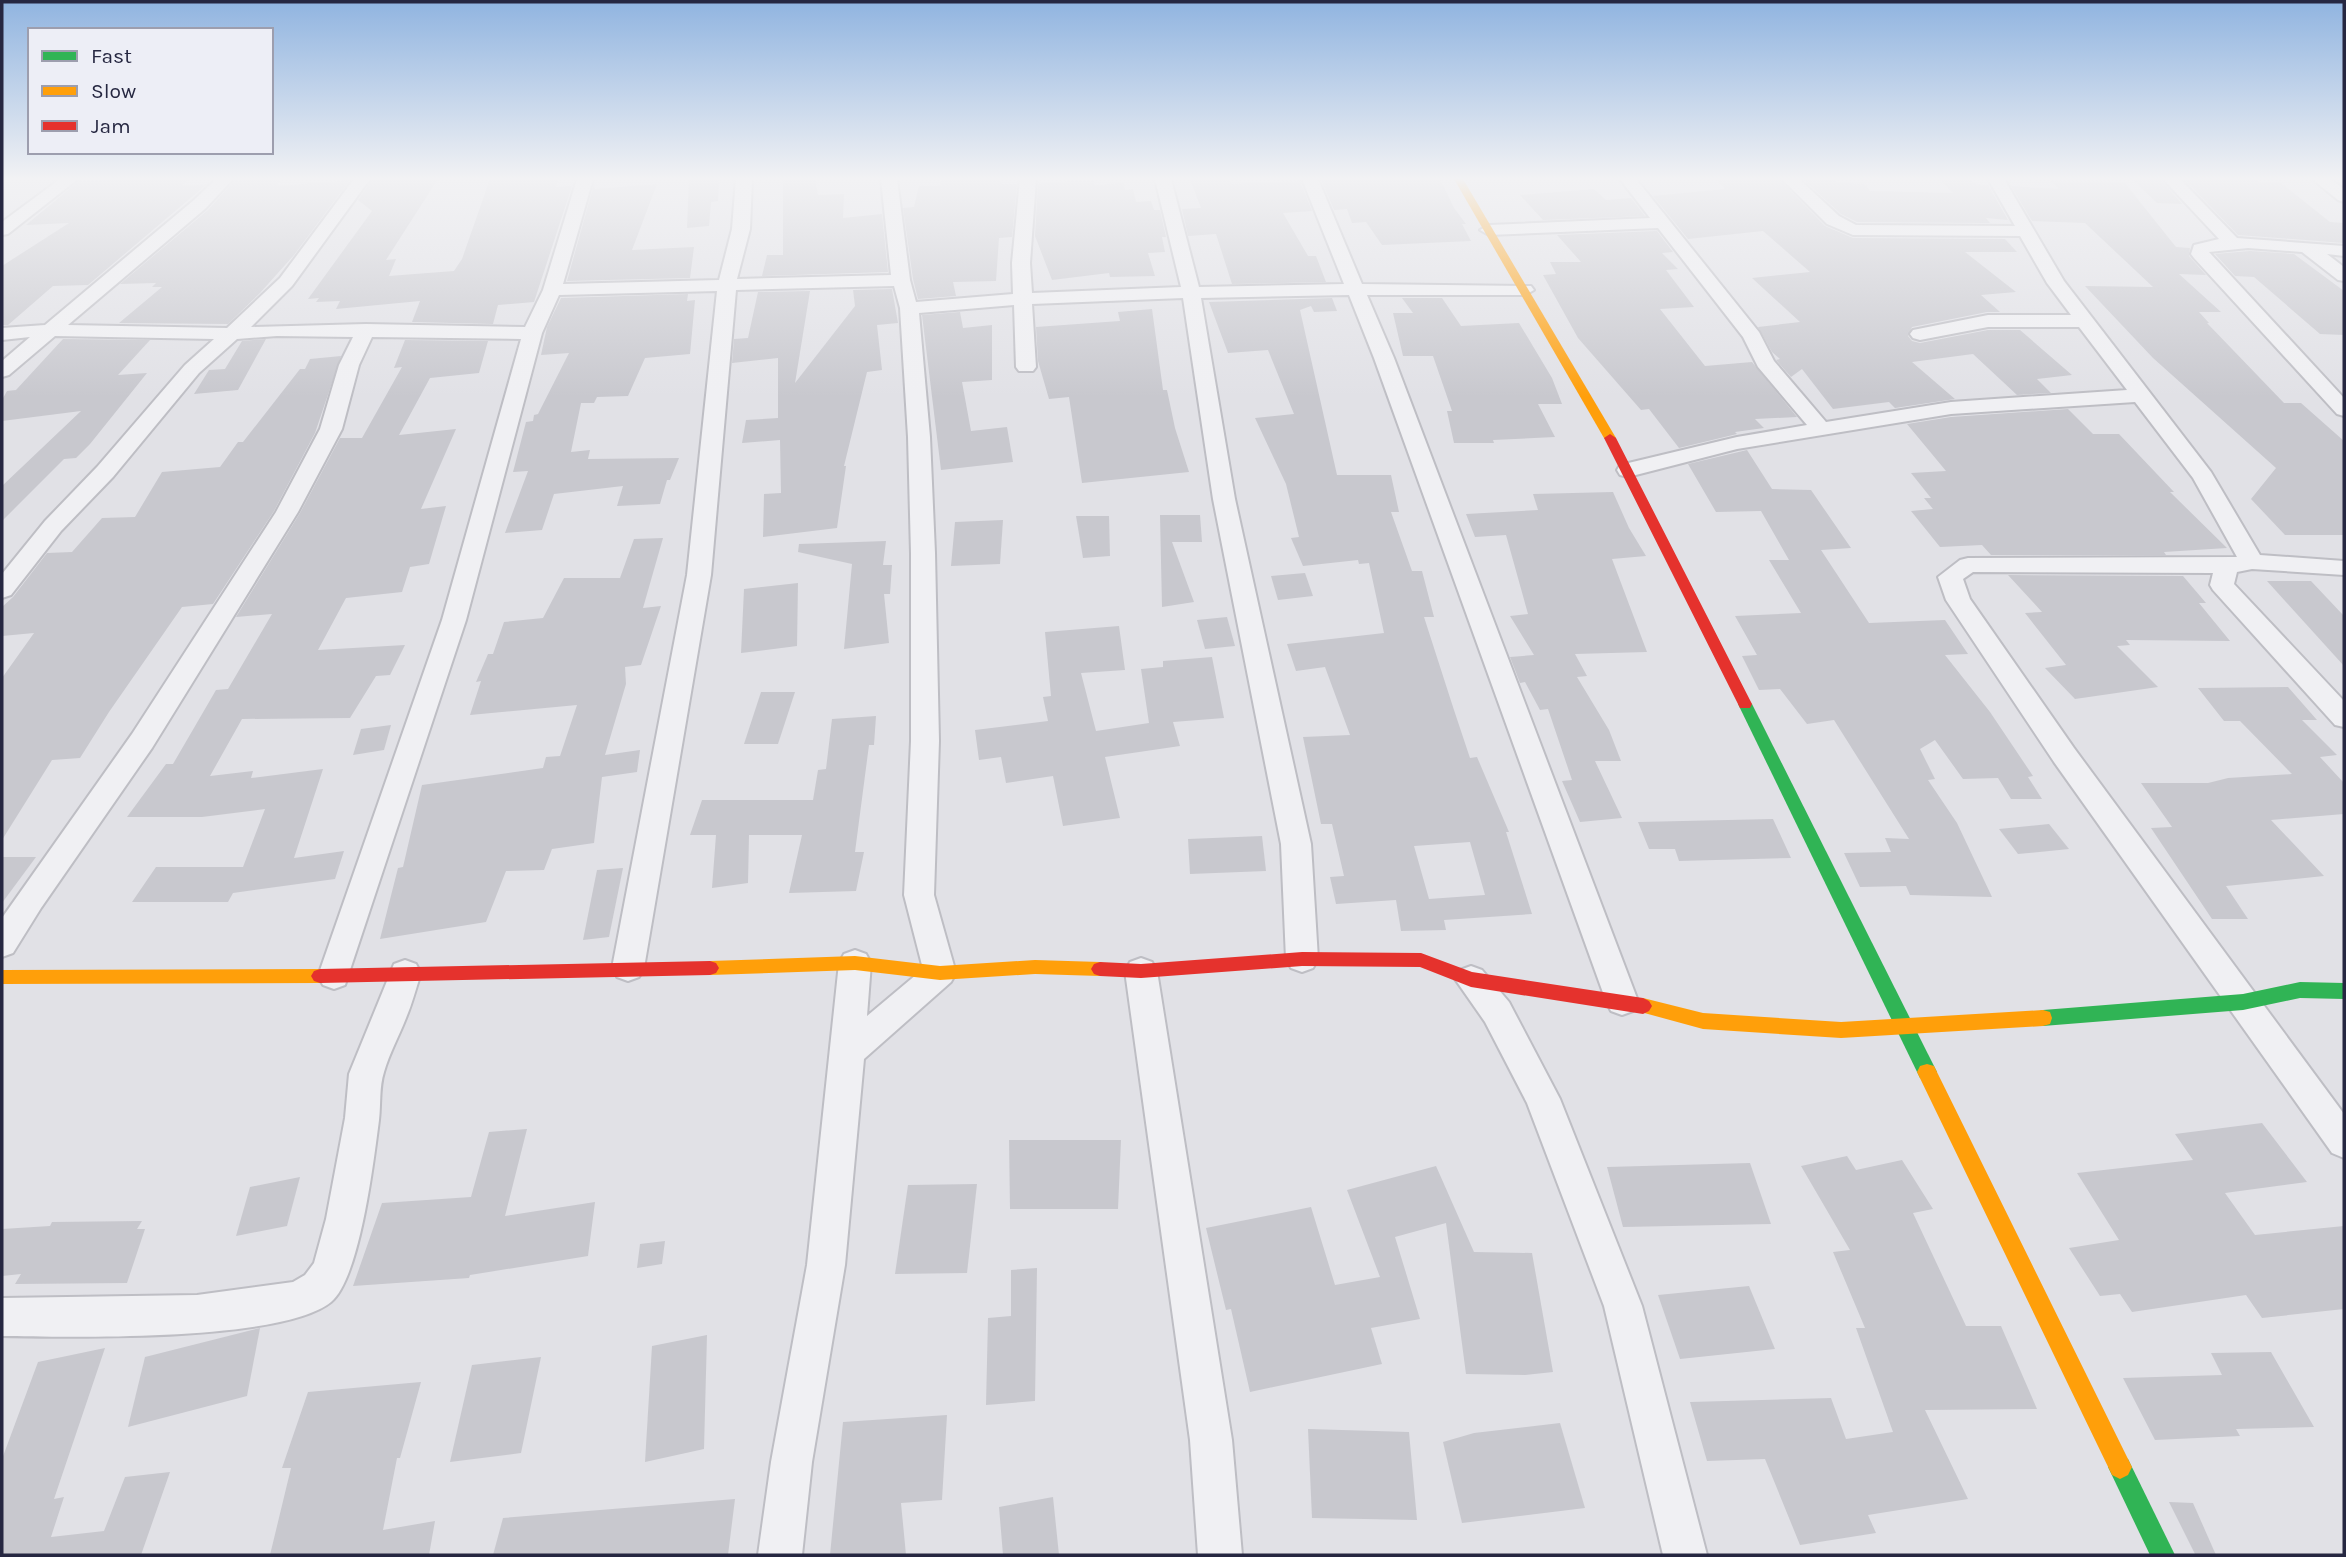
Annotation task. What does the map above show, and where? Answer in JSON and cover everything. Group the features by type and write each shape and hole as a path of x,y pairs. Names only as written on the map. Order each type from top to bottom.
{"street":[{"path":"2,371 20,353 52,330 144,252"},
{"path":"2,590 53,527 105,472 192,369 286,282 308,252"},
{"path":"334,976 454,620 532,333 552,290 563,252"},
{"path":"628,968 699,575 727,285 735,252"},
{"path":"898,252 901,280 909,308 919,437 923,553 925,741 919,895 940,973"},
{"path":"1022,252 1026,367"},
{"path":"1181,252 1191,293 1224,499 1296,844 1302,959"},
{"path":"1339,252 1384,358 1622,1001"},
{"path":"1502,252 1628,470 2163,1555"},
{"path":"1685,252 1752,336 1765,363 1821,429"},
{"path":"2038,252 2082,321 2203,477 2239,564"},
{"path":"2200,252 2344,410"},
{"path":"2313,252 2344,276"},
{"path":"552,290 901,280"},
{"path":"909,308 1025,299 1191,293 1354,289 1525,290"},
{"path":"1920,334 1988,321 2082,321"},
{"path":"2,334 52,330 232,334 277,330 532,333"},
{"path":"2,944 30,899 142,741 287,512 331,429 349,365 366,330"},
{"path":"1628,470 1737,443 1951,408 2141,396"},
{"path":"2239,564 2222,585 2344,718"},
{"path":"2344,568 2239,564 1968,565 1950,577 1958,600 2057,744 2344,1142"},
{"path":"2,977 334,976 628,968 711,969 855,963 940,973 1035,967 1141,971 1302,959 1421,960 1471,979 1622,1001 1703,1021 1841,1030 2096,1015 2244,1002 2300,990 2344,991"},
{"path":"779,1555 782,1518 820,1306 855,963"},
{"path":"1141,971 1211,1440 1220,1555"},
{"path":"2,1317 197,1314 299,1300 318,1288 330,1273 344,1219 362,1118 366,1074 390,1018 404,973"},
{"path":"847,1053 940,973"},
{"path":"1471,979 1497,1012 1543,1099 1623,1306 1685,1555"}],"building":[{"path":"24,252 127,252 88,285 53,286 8,325 2,325 2,266"},
{"path":"158,252 296,252 228,324 119,323 162,287 152,287 156,283 120,284"},
{"path":"342,252 391,252 386,260 396,259 389,276 454,271 465,252 550,252 534,302 498,305 493,324 412,322 420,301 336,309 340,301 316,302 319,298 308,299"},
{"path":"575,252 693,252 690,278 567,281"},
{"path":"783,252 886,252 888,272 762,276 767,255 783,255"},
{"path":"909,252 998,252 996,281 953,282 956,296 918,299"},
{"path":"1041,252 1165,252 1148,253 1155,276 1110,277 1109,273 1052,280"},
{"path":"1222,252 1305,252 1308,256 1316,256 1326,282 1232,284"},
{"path":"1572,252 1673,252 1662,253 1678,269 1666,270 1694,307 1660,309 1705,366 1752,362 1797,417 1755,419 1764,428 1735,432 1737,434 1679,448 1649,409 1641,410 1578,338 1543,275 1556,274 1550,262 1581,262"},
{"path":"1787,252 2017,252 1965,252 2016,292 1981,295 2000,312 1987,312 1912,327 1908,336 1912,341 1920,343 1988,330 2020,330 2072,375 2037,379 2051,393 2017,395 1973,354 1912,362 1955,399 1895,408 1889,402 1833,409 1802,369 1791,377 1776,360 1780,359 1772,352 1758,327 1800,322 1752,278 1810,272"},
{"path":"2115,252 2190,252 2189,256 2206,275 2179,274 2221,312 2199,312 2207,323 2284,403 2301,403 2344,441 2344,535 2285,535 2251,499 2276,468 2153,358 2085,286 2153,287"},
{"path":"2260,252 2294,254 2344,291 2344,335 2320,334 2254,277 2235,276 2215,254"},
{"path":"892,289 898,323 877,325 882,370 867,372 844,466 837,528 763,537 764,494 781,493 780,440 742,443 746,420 778,418 778,358 732,363 734,339 748,338 758,292 810,291 795,383 855,306 853,290"},
{"path":"688,294 687,301 695,300 690,354 645,358 628,396 597,397 594,403 581,403 571,452 590,450 588,459 679,458 670,480 667,480 660,504 617,506 623,486 554,494 542,530 505,533 528,471 513,472 526,422 533,421 534,415 538,414 569,353 541,355 547,327 561,298"},
{"path":"1332,298 1337,311 1314,312 1311,306 1300,310 1337,475 1391,475 1399,512 1391,512 1412,571 1422,571 1434,617 1424,617 1470,758 1477,757 1509,832 1506,832 1532,914 1444,920 1446,930 1401,931 1396,900 1336,904 1330,877 1344,876 1332,824 1321,824 1303,737 1350,735 1325,667 1296,671 1287,644 1384,633 1369,563 1359,564 1358,560 1303,566 1291,538 1299,537 1286,484 1255,418 1294,414 1268,350 1228,353 1209,302","holes":["1470,842 1485,895 1429,899 1414,846"]},
{"path":"1402,298 1442,298 1461,326 1519,323 1552,378 1562,404 1538,404 1555,437 1493,440 1494,443 1454,443 1447,411 1452,411 1433,356 1403,356 1393,313 1413,313"},
{"path":"1152,309 1163,390 1167,390 1175,428 1189,472 1082,483 1069,397 1049,399 1038,361 1036,327 1120,321 1118,312"},
{"path":"960,312 963,328 992,325 992,380 962,382 971,431 1007,427 1013,462 941,470 922,315"},
{"path":"63,339 150,340 118,375 147,373 90,444 76,458 64,459 2,521 2,486 81,411 2,421 2,400 7,391 16,390"},
{"path":"266,339 238,390 194,394 209,370 225,369 242,341"},
{"path":"405,340 488,341 479,373 430,378 399,435 456,429 421,509 446,506 429,564 410,567 402,592 346,598 318,650 405,645 390,675 376,676 350,718 242,719 210,776 253,771 251,778 323,769 294,858 344,851 335,879 233,893 228,902 132,902 156,867 243,867 265,809 202,817 127,817 166,764 173,764 216,690 228,689 272,614 236,617 300,513 340,438 362,438 402,367 394,368"},
{"path":"341,356 315,433 274,511 213,604 182,607 80,758 52,760 2,840 2,678 34,633 2,636 2,607 47,553 72,552 102,518 135,517 162,472 220,467 300,369 305,369 310,359"},
{"path":"2068,409 2093,434 2119,434 2174,492 2170,492 2227,548 2164,552 2166,555 1991,555 1982,545 1940,547 1911,511 1933,509 1924,498 1931,498 1911,473 1946,471 1907,424 1951,417"},
{"path":"1747,450 1772,489 1811,490 1851,548 1821,550 1869,623 1945,620 1968,654 1945,655 1990,712 2033,776 2028,777 2042,799 2011,799 1998,778 1963,779 1935,740 1920,749 1935,779 1928,780 1957,823 1992,897 1910,895 1906,886 1860,887 1844,853 1891,852 1885,838 1909,839 1834,720 1807,724 1780,689 1759,690 1742,656 1757,655 1735,616 1801,613 1769,560 1789,560 1761,511 1716,512 1688,464"},
{"path":"1613,492 1629,528 1646,556 1612,559 1647,652 1575,654 1587,676 1577,677 1609,730 1621,761 1595,761 1622,818 1580,822 1562,781 1572,780 1548,709 1540,710 1525,682 1520,683 1510,657 1534,655 1510,616 1528,614 1506,535 1475,537 1466,514 1538,510 1533,494"},
{"path":"1160,515 1200,515 1202,542 1172,542 1194,602 1162,607"},
{"path":"1076,516 1109,516 1110,556 1083,558"},
{"path":"1003,520 1000,564 951,566 955,522"},
{"path":"663,538 643,608 661,606 641,665 625,667 626,684 605,755 640,750 637,772 602,777 594,843 552,849 544,870 506,871 486,922 380,939 398,868 403,867 422,785 543,768 546,757 560,756 577,705 470,715 481,681 476,682 488,654 493,654 504,622 543,618 564,578 620,578 634,539"},
{"path":"886,541 883,565 892,565 890,594 884,594 889,643 844,649 852,564 798,552 799,544"},
{"path":"1305,573 1313,596 1278,600 1271,576"},
{"path":"2008,575 2183,576 2206,603 2199,603 2230,641 2126,640 2130,645 2117,646 2158,687 2075,699 2045,668 2066,665 2025,613 2042,612"},
{"path":"2267,581 2311,581 2344,616 2344,666"},
{"path":"798,583 797,646 741,653 744,589"},
{"path":"1227,617 1235,646 1205,649 1197,620"},
{"path":"1119,626 1125,670 1081,673 1096,731 1149,723 1141,669 1163,667 1163,661 1212,657 1224,718 1173,722 1180,746 1105,757 1120,818 1063,826 1053,776 1006,783 1001,757 979,760 975,730 1048,721 1043,697 1051,696 1045,632"},
{"path":"2288,687 2317,720 2302,720 2337,755 2320,757 2344,783 2344,814 2271,820 2324,876 2226,886 2248,919 2212,919 2151,828 2172,827 2141,783 2208,783 2228,778 2292,774 2240,721 2224,721 2198,688"},
{"path":"761,692 795,692 778,744 744,744"},
{"path":"876,716 874,745 869,745 855,852 864,852 856,891 789,893 802,835 749,835 748,883 712,888 716,835 690,835 702,800 813,800 818,770 826,769 832,719"},
{"path":"391,725 384,750 353,755 361,729"},
{"path":"1773,819 1791,858 1679,861 1675,849 1649,849 1638,822"},
{"path":"2049,824 2069,849 2018,854 1999,829"},
{"path":"1262,836 1266,871 1190,874 1188,839"},
{"path":"2,857 36,857 2,903"},
{"path":"623,868 609,937 583,940 597,870"},
{"path":"2262,1123 2307,1182 2225,1193 2255,1235 2344,1226 2344,1309 2262,1318 2246,1295 2132,1312 2120,1294 2100,1296 2069,1248 2119,1240 2077,1173 2193,1160 2175,1134"},
{"path":"527,1129 505,1216 595,1202 588,1256 470,1275 469,1278 353,1286 382,1203 471,1197 489,1132"},
{"path":"1009,1140 1121,1140 1118,1209 1010,1209"},
{"path":"1847,1156 1856,1170 1902,1160 1933,1209 1913,1213 1966,1326 2001,1326 2037,1409 1925,1410 1968,1499 1868,1515 1876,1533 1800,1545 1765,1459 1707,1461 1690,1402 1831,1398 1846,1439 1893,1432 1856,1328 1865,1328 1833,1252 1850,1250 1801,1166"},
{"path":"1750,1163 1771,1224 1623,1227 1607,1167"},
{"path":"1436,1166 1474,1252 1532,1253 1553,1372 1525,1375 1466,1374 1446,1223 1395,1237 1420,1319 1371,1328 1382,1364 1250,1392 1231,1309 1226,1310 1206,1228 1311,1207 1335,1285 1380,1277 1347,1190"},
{"path":"300,1177 287,1226 236,1236 250,1187"},
{"path":"977,1184 967,1273 895,1274 908,1185"},
{"path":"142,1221 137,1229 145,1229 127,1283 15,1284 21,1274 2,1276 2,1229 50,1226 52,1222"},
{"path":"665,1241 662,1264 637,1268 640,1244"},
{"path":"1037,1268 1035,1401 986,1405 988,1318 1011,1316 1011,1270"},
{"path":"1749,1286 1775,1349 1680,1359 1658,1295"},
{"path":"260,1328 247,1396 128,1427 145,1357"},
{"path":"707,1335 704,1449 645,1462 652,1346"},
{"path":"105,1348 54,1499 64,1497 51,1537 104,1531 125,1477 170,1472 141,1555 2,1555 2,1459 38,1362"},
{"path":"2271,1352 2314,1427 2236,1429 2240,1436 2155,1440 2123,1378 2222,1375 2211,1353"},
{"path":"541,1357 521,1453 450,1462 472,1365"},
{"path":"421,1382 400,1458 397,1458 383,1530 435,1521 429,1555 270,1555 291,1468 282,1468 308,1392"},
{"path":"947,1415 942,1500 901,1503 906,1555 830,1555 843,1422"},
{"path":"1560,1423 1585,1508 1462,1523 1443,1442 1474,1433"},
{"path":"1308,1429 1409,1432 1417,1520 1312,1518"},
{"path":"1053,1497 1059,1555 1003,1555 999,1507"},
{"path":"735,1499 728,1555 493,1555 503,1518"},
{"path":"2169,1502 2193,1503 2216,1555 2195,1554"}],"traffic: fast":[{"path":"1745,704 1927,1072"},
{"path":"2043,1018 2243,1002 2300,990 2344,991"},
{"path":"2120,1467 2163,1555"}],"traffic: slow":[{"path":"1501,252 1610,438"},
{"path":"710,968 855,963 940,973 1035,967 1100,969"},
{"path":"2,977 320,976"},
{"path":"1643,1006 1703,1021 1841,1030 2043,1018"},
{"path":"1927,1072 2120,1467"}],"traffic: jam":[{"path":"1610,438 1745,704"},
{"path":"1100,969 1141,971 1302,959 1421,960 1471,979 1643,1006"},
{"path":"320,976 710,968"}]}
